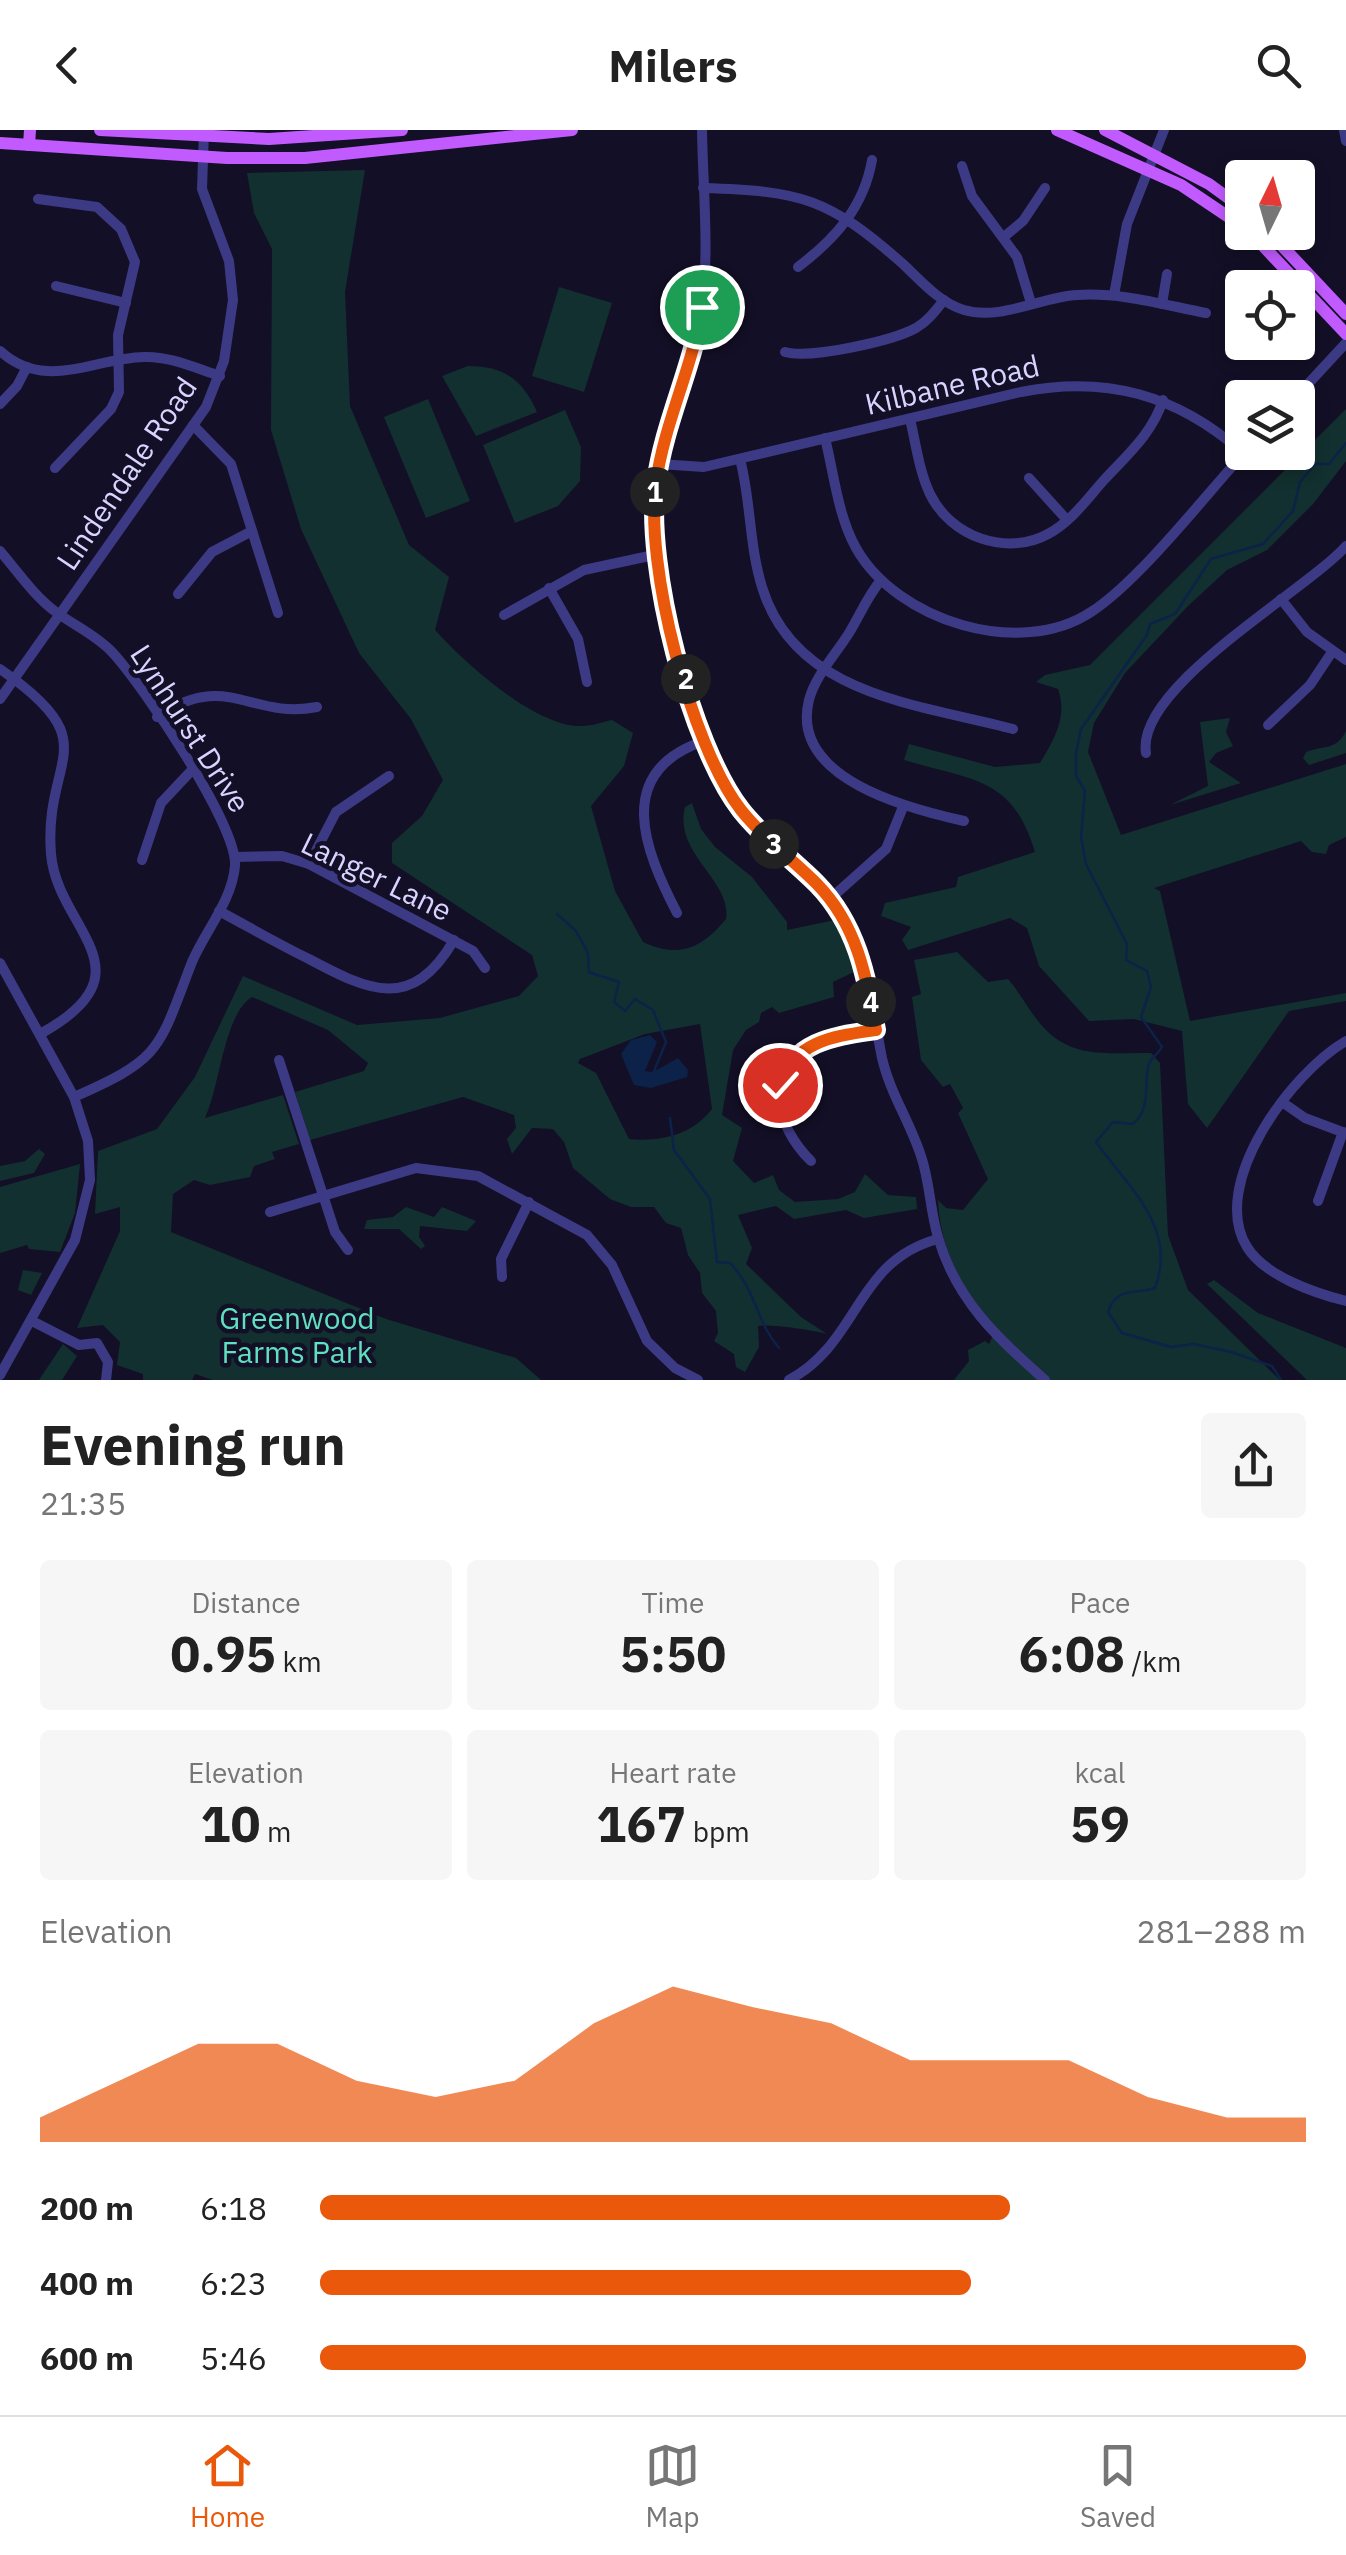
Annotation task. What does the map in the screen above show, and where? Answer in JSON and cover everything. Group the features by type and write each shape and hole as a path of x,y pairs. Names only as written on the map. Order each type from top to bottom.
{"main road":[{"path":"30,130 30,145"},
{"path":"100,130 315,138 402,130"},
{"path":"0,143 203,156 305,158 572,130"},
{"path":"1057,130 1148,169 1198,194 1225,214"},
{"path":"1104,130 1154,154 1225,198"},
{"path":"1267,250 1346,334"},
{"path":"1286,250 1346,314"}],"street":[{"path":"428,130 430,146"},
{"path":"702,130 700,322 659,464 654,555 704,741 740,809 830,900 863,961 890,1086 922,1156 938,1239 972,1309 1044,1380"},
{"path":"1114,295 1127,224 1164,130"},
{"path":"1344,130 1346,141"},
{"name":"Lindendale Road","path":"0,700 193,425 220,376 233,285 204,200 204,134"},
{"path":"798,267 848,219 866,186 872,160"},
{"path":"962,166 972,196 1005,236 1023,272 1032,302"},
{"path":"703,188 790,194 848,219 944,300 982,313 1063,296 1114,295 1206,314"},
{"path":"1005,236 1024,221 1045,188"},
{"path":"38,199 97,207 122,229 135,262 118,335 121,383 111,409 55,468"},
{"path":"1162,304 1167,274"},
{"path":"56,286 126,303"},
{"path":"785,352 805,355 901,334 922,324 944,300"},
{"path":"1312,380 1346,343"},
{"path":"0,350 27,367 60,372 158,357 220,376"},
{"path":"0,404 17,386 27,367"},
{"name":"Kilbane Road","path":"659,464 692,468 740,459 1060,386 1108,386 1163,400 1208,424 1225,438"},
{"path":"910,419 928,490 939,509 966,532 999,543 1026,542 1047,535 1067,520 1147,433 1163,400"},
{"path":"193,425 214,442 230,464 278,612"},
{"path":"825,438 846,525 856,548 880,580 905,600 944,617 1003,632 1060,628 1091,613 1115,593 1227,470"},
{"path":"740,459 753,552 766,600 790,642 824,672 868,691 1013,729"},
{"path":"1030,478 1067,520"},
{"path":"178,594 212,552 252,531"},
{"path":"1146,753 1146,731 1158,713 1233,633 1316,576 1346,546"},
{"name":"Lynhurst Drive","path":"0,551 60,614 111,651 227,826 235,857 230,889 200,942 153,1052 127,1074 74,1097"},
{"path":"504,615 597,565 654,555"},
{"path":"880,580 824,672 808,704 808,722 816,744 862,789 904,807 964,821"},
{"path":"550,588 578,639 587,682"},
{"path":"1281,598 1296,621 1346,660"},
{"path":"1268,725 1320,674 1332,652"},
{"path":"0,668 44,701 62,734 64,756 50,843 52,864 94,957 92,979 79,1007 40,1034"},
{"path":"157,717 186,699 208,694 283,709 317,707"},
{"path":"677,913 648,854 644,804 667,763 704,741"},
{"path":"142,860 161,803 192,770"},
{"path":"309,864 336,812 389,776"},
{"path":"830,900 886,848 904,807"},
{"name":"Langer Lane","path":"235,857 282,856 309,864 473,950 485,968"},
{"path":"218,911 374,990 404,987 423,978 454,940"},
{"path":"0,963 74,1097 88,1142 88,1197 75,1240 0,1374"},
{"path":"811,1161 788,1134 780,1117 778,1094 786,1069 812,1044 876,1030"},
{"path":"1346,1042 1310,1069 1282,1102 1258,1140 1238,1190 1241,1235 1266,1267 1346,1301"},
{"path":"279,1060 335,1232 348,1250"},
{"path":"1282,1102 1305,1118 1344,1132 1318,1201"},
{"path":"270,1212 401,1171 438,1167 478,1176 574,1226 597,1245 612,1265 647,1341 675,1368 698,1380"},
{"path":"502,1277 501,1259 530,1202"},
{"path":"789,1380 834,1346 865,1290 883,1268 916,1246 938,1239"},
{"path":"32,1321 80,1345 98,1343 108,1362 106,1380"}],"green space":[{"name":"Greenwood Farms Park","path":"365,170 345,292 350,406 409,545 449,577 435,630 502,691 544,716 582,726 612,720 633,733 624,766 591,806 615,891 643,942 668,950 689,948 708,937 726,919 720,892 687,839 685,807 692,803 701,829 715,847 752,877 787,922 787,930 835,920 856,971 833,982 834,997 779,1013 772,1007 761,1013 759,1022 746,1030 733,1050 722,1115 742,1128 733,1161 754,1183 773,1175 779,1190 795,1202 838,1199 855,1192 865,1174 888,1195 916,1197 917,1209 864,1218 846,1210 794,1219 776,1206 738,1215 752,1248 746,1264 801,1317 827,1334 758,1326 759,1347 745,1372 736,1367 734,1354 714,1341 718,1333 716,1311 702,1293 700,1273 688,1255 681,1228 666,1223 654,1207 631,1207 610,1199 573,1168 564,1142 553,1129 532,1128 512,1154 507,1139 516,1128 514,1115 463,1097 310,1140 295,1092 364,1071 368,1063 328,1030 252,997 229,1034 205,1118 283,1095 299,1144 272,1152 275,1159 254,1166 250,1177 210,1185 194,1180 173,1194 171,1232 386,1319 516,1358 541,1380 213,1380 195,1374 192,1380 143,1380 143,1374 117,1365 120,1342 103,1325 77,1328 120,1231 120,1207 95,1214 98,1151 157,1129 195,1077 243,976 357,1025 440,1018 519,996 538,976 532,955 392,863 392,843 422,816 443,780 411,719 359,653 301,529 271,430 272,249 254,213 247,173","holes":["700,1024 712,1109 695,1125 675,1135 629,1139 596,1073 578,1063 645,1034"]},
{"path":"559,287 612,303 584,392 532,376"},
{"path":"468,366 492,369 511,377 537,412 476,436 442,376"},
{"path":"428,399 470,501 426,518 384,417"},
{"path":"1346,409 1346,461 1313,504 1267,550 1227,570 1125,673 1094,723 1088,752 1121,835 1346,764 1346,837 1329,845 1326,854 1312,852 1301,841 1154,888 1160,891 1190,1021 1346,993 1346,1001 1289,1011 1207,1128 1188,1104 1182,1031 1134,1019 1089,1021 1039,966 1027,928 1010,918 908,950 902,940 911,927 881,916 885,903 956,887 958,877 1035,852 1026,827 1002,795 970,778 904,760 909,744 995,767 1040,763 1060,718 1061,699 1058,689 1036,682 1045,675 1090,665 1285,470 1315,470 1315,440"},
{"path":"565,410 581,447 580,481 558,506 515,523 483,445"},
{"path":"1230,718 1226,732 1233,746 1216,753 1209,762 1241,783 1170,805 1208,786 1200,722"},
{"path":"1346,731 1346,753 1309,765 1303,758 1306,752 1334,745"},
{"path":"957,952 988,982 1008,979 1041,1024 1058,1040 1096,1052 1151,1053 1160,1063 1168,1235 1188,1290 1280,1380 954,1380 969,1361 968,1350 985,1341 989,1344 996,1329 956,1269 943,1236 938,1200 946,1208 963,1210 988,1179 958,1113 963,1108 950,1084 943,1087 921,1060 912,997 921,994 914,960"},
{"path":"39,1149 45,1154 34,1173 0,1181 0,1166 25,1161"},
{"path":"80,1164 75,1213 60,1252 29,1249 27,1245 0,1253 0,1187"},
{"path":"406,1207 434,1217 442,1207 476,1221 467,1231 420,1226 419,1237 425,1246 421,1249 399,1229 364,1229 367,1220 393,1217"},
{"path":"23,1270 42,1273 31,1295 18,1290"},
{"path":"1214,1280 1258,1313 1346,1348 1346,1380 1307,1380 1207,1284"},
{"path":"63,1344 77,1356 62,1380 39,1380"}],"water":[{"path":"650,1035 657,1042 645,1071 653,1072 678,1058 688,1070 687,1077 651,1088 634,1085 621,1054 631,1040"}],"waterway":[{"path":"1281,1380 1272,1366 1231,1352 1194,1344 1171,1347 1122,1333 1108,1312 1121,1295 1155,1288 1160,1246 1146,1209 1096,1142 1113,1122 1133,1124 1139,1118 1145,1104 1149,1064 1162,1047 1141,1017 1151,987 1147,971 1126,960 1127,944 1086,864 1081,837 1085,791 1076,776 1076,753 1081,729 1147,635 1150,624 1175,614 1211,559 1263,544 1293,511 1300,482 1315,464 1329,464 1346,443"},
{"path":"557,914 576,931 588,953 589,972 619,982 614,1002 625,1011 635,999 653,1010 666,1042 652,1076"},
{"path":"670,1118 674,1150 710,1199 717,1262 730,1263 739,1274 779,1348"}],"route":[{"path":"702,307 697,337 664,441 656,484 654,555 662,597 712,762 749,820 818,885 839,911 863,961 876,1030 812,1044 791,1061 780,1085"}]}
